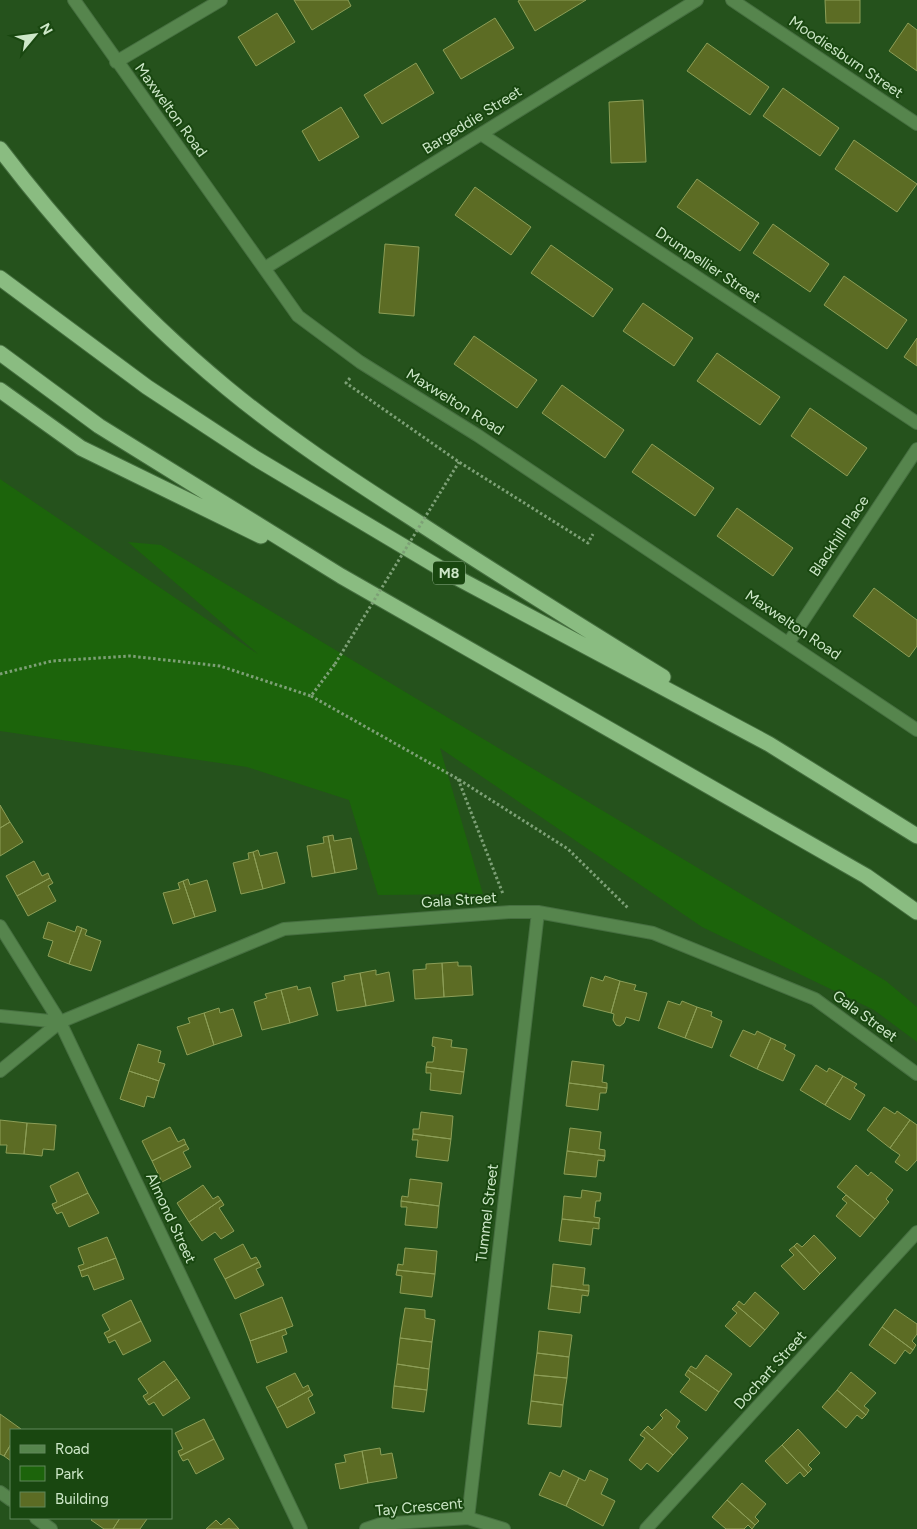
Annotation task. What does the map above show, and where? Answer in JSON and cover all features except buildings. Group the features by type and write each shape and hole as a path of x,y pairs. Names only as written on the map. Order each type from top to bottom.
{"highway":[{"name":"M8","path":"0,149 59,223 107,277 171,339 228,389 348,477 917,836"},
{"name":"M8","path":"0,278 148,387 263,463 450,574 769,744"},
{"path":"0,353 99,426 341,576 866,876 917,912"},
{"path":"0,390 81,448 341,576"}],"street":[{"name":"Maxwelton Road","path":"74,0 116,62 298,316 360,362 478,434 917,730"},
{"path":"116,62 221,0"},
{"name":"Bargeddie Street","path":"265,268 697,0"},
{"name":"Moodiesburn Street","path":"732,0 917,124"},
{"name":"Drumpellier Street","path":"482,134 917,423"},
{"name":"Blackhill Place","path":"789,642 917,449"},
{"name":"Gala Street","path":"0,1071 60,1022 284,929 510,912 538,912 653,933 815,999 917,1074"},
{"name":"Tummel Street","path":"468,1518 538,912"},
{"name":"Almond Street","path":"0,926 60,1022 301,1529"},
{"path":"0,1016 60,1022"},
{"name":"Dochart Street","path":"646,1529 917,1232"},
{"name":"Tay Crescent","path":"366,1529 381,1524 468,1518 504,1529"},
{"path":"37,1519 51,1529"}],"path":[{"path":"360,362 346,384 459,462 588,543 602,518"},
{"path":"311,696 335,664 459,462"},
{"path":"0,674 52,661 130,656 220,666 311,696 458,779 568,849 653,933"},
{"path":"458,779 510,912"}],"green space":[{"path":"0,479 258,654 128,542 161,545 886,981 917,1007 917,1042 874,1010 702,927 440,748 483,894 378,895 349,800 247,767 0,731"}]}
